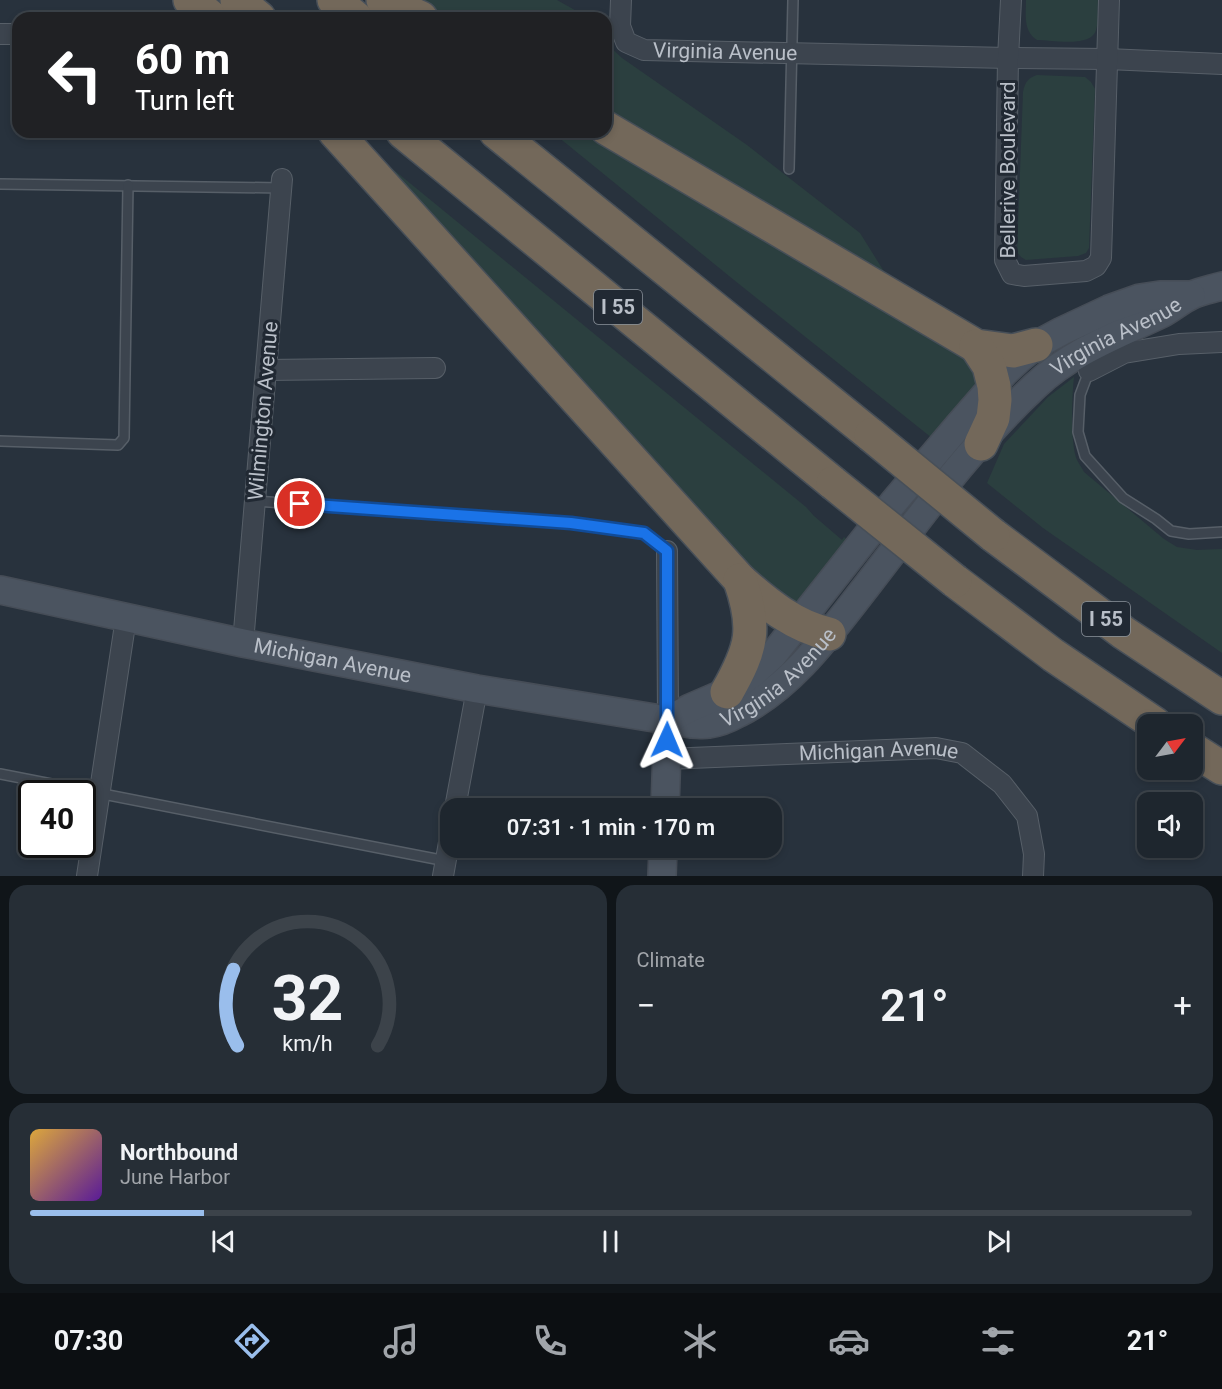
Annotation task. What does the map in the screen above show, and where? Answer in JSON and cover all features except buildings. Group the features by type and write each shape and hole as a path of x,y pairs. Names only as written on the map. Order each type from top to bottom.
{"highway":[{"path":"190,0 205,12"},
{"path":"237,0 252,12"},
{"path":"334,0 349,12"},
{"path":"383,0 408,12"},
{"path":"612,132 976,346 1013,351 1036,345"},
{"path":"340,138 740,580 776,610 815,631 830,634"},
{"name":"I 55","path":"410,138 955,581 1053,655 1140,714"},
{"name":"I 55","path":"503,138 993,535 1124,633 1222,698"},
{"path":"976,346 989,366 995,400 993,418 981,444"},
{"path":"727,692 740,670 751,631 747,600 740,580"},
{"path":"1203,756 1222,768"}],"main road":[{"name":"Virginia Avenue","path":"668,720 691,724 710,724 747,709 770,694 788,679 830,634 945,485 1037,384 1066,362 1126,329 1162,313 1191,296 1222,286"},
{"name":"Virginia Avenue","path":"668,720 727,692 773,655 893,503 1012,366 1036,345 1109,309 1140,298 1160,295 1191,296"},
{"name":"Michigan Avenue","path":"0,590 243,643 477,689 668,720"},
{"path":"665,798 668,720"},
{"path":"662,876 663,858"}],"street":[{"name":"Virginia Avenue","path":"621,0 620,26 626,42 644,50 1107,59 1222,64"},
{"name":"Bellerive Boulevard","path":"1011,0 1005,260 1012,274 1024,276 1086,271 1096,266 1101,258 1109,0"},
{"name":"Wilmington Avenue","path":"243,643 282,183"},
{"path":"1089,371 1124,353 1179,344 1222,342"},
{"path":"266,370 435,368"},
{"path":"667,551 668,720"},
{"path":"87,876 126,618"},
{"path":"457,798 477,689"},
{"name":"Michigan Avenue","path":"666,759 936,748 962,753 1002,784 1027,816 1034,854 1033,876"}],"lane":[{"path":"789,169 793,0"},
{"path":"0,184 128,186 282,183"},
{"path":"0,441 118,445 124,438 128,186"},
{"path":"1089,371 1080,395 1078,432 1085,456 1123,498 1171,531 1190,534 1222,532"},
{"path":"255,501 571,523 644,533 667,551"},
{"path":"0,774 444,868"}],"green space":[{"path":"414,0 557,0 578,12 434,12"},
{"path":"1026,0 1098,0 1096,30 1093,36 1079,41 1037,40 1027,27"},
{"path":"612,49 747,145 860,233 890,281 612,119"},
{"path":"1037,75 1085,77 1095,89 1089,248 1086,253 1078,256 1026,260 1017,252 1023,92 1027,81"},
{"path":"559,138 606,138 954,343 986,386 937,442"},
{"path":"378,157 806,507 842,540 844,537 854,546 804,607 781,603"},
{"path":"1074,377 1073,443 1077,460 1084,472 1164,539 1177,547 1197,550 1222,549 1222,653 1043,528 987,483 1004,444 1048,397"}],"route":[{"path":"300,504 571,523 644,533 667,551 667,740"}]}
